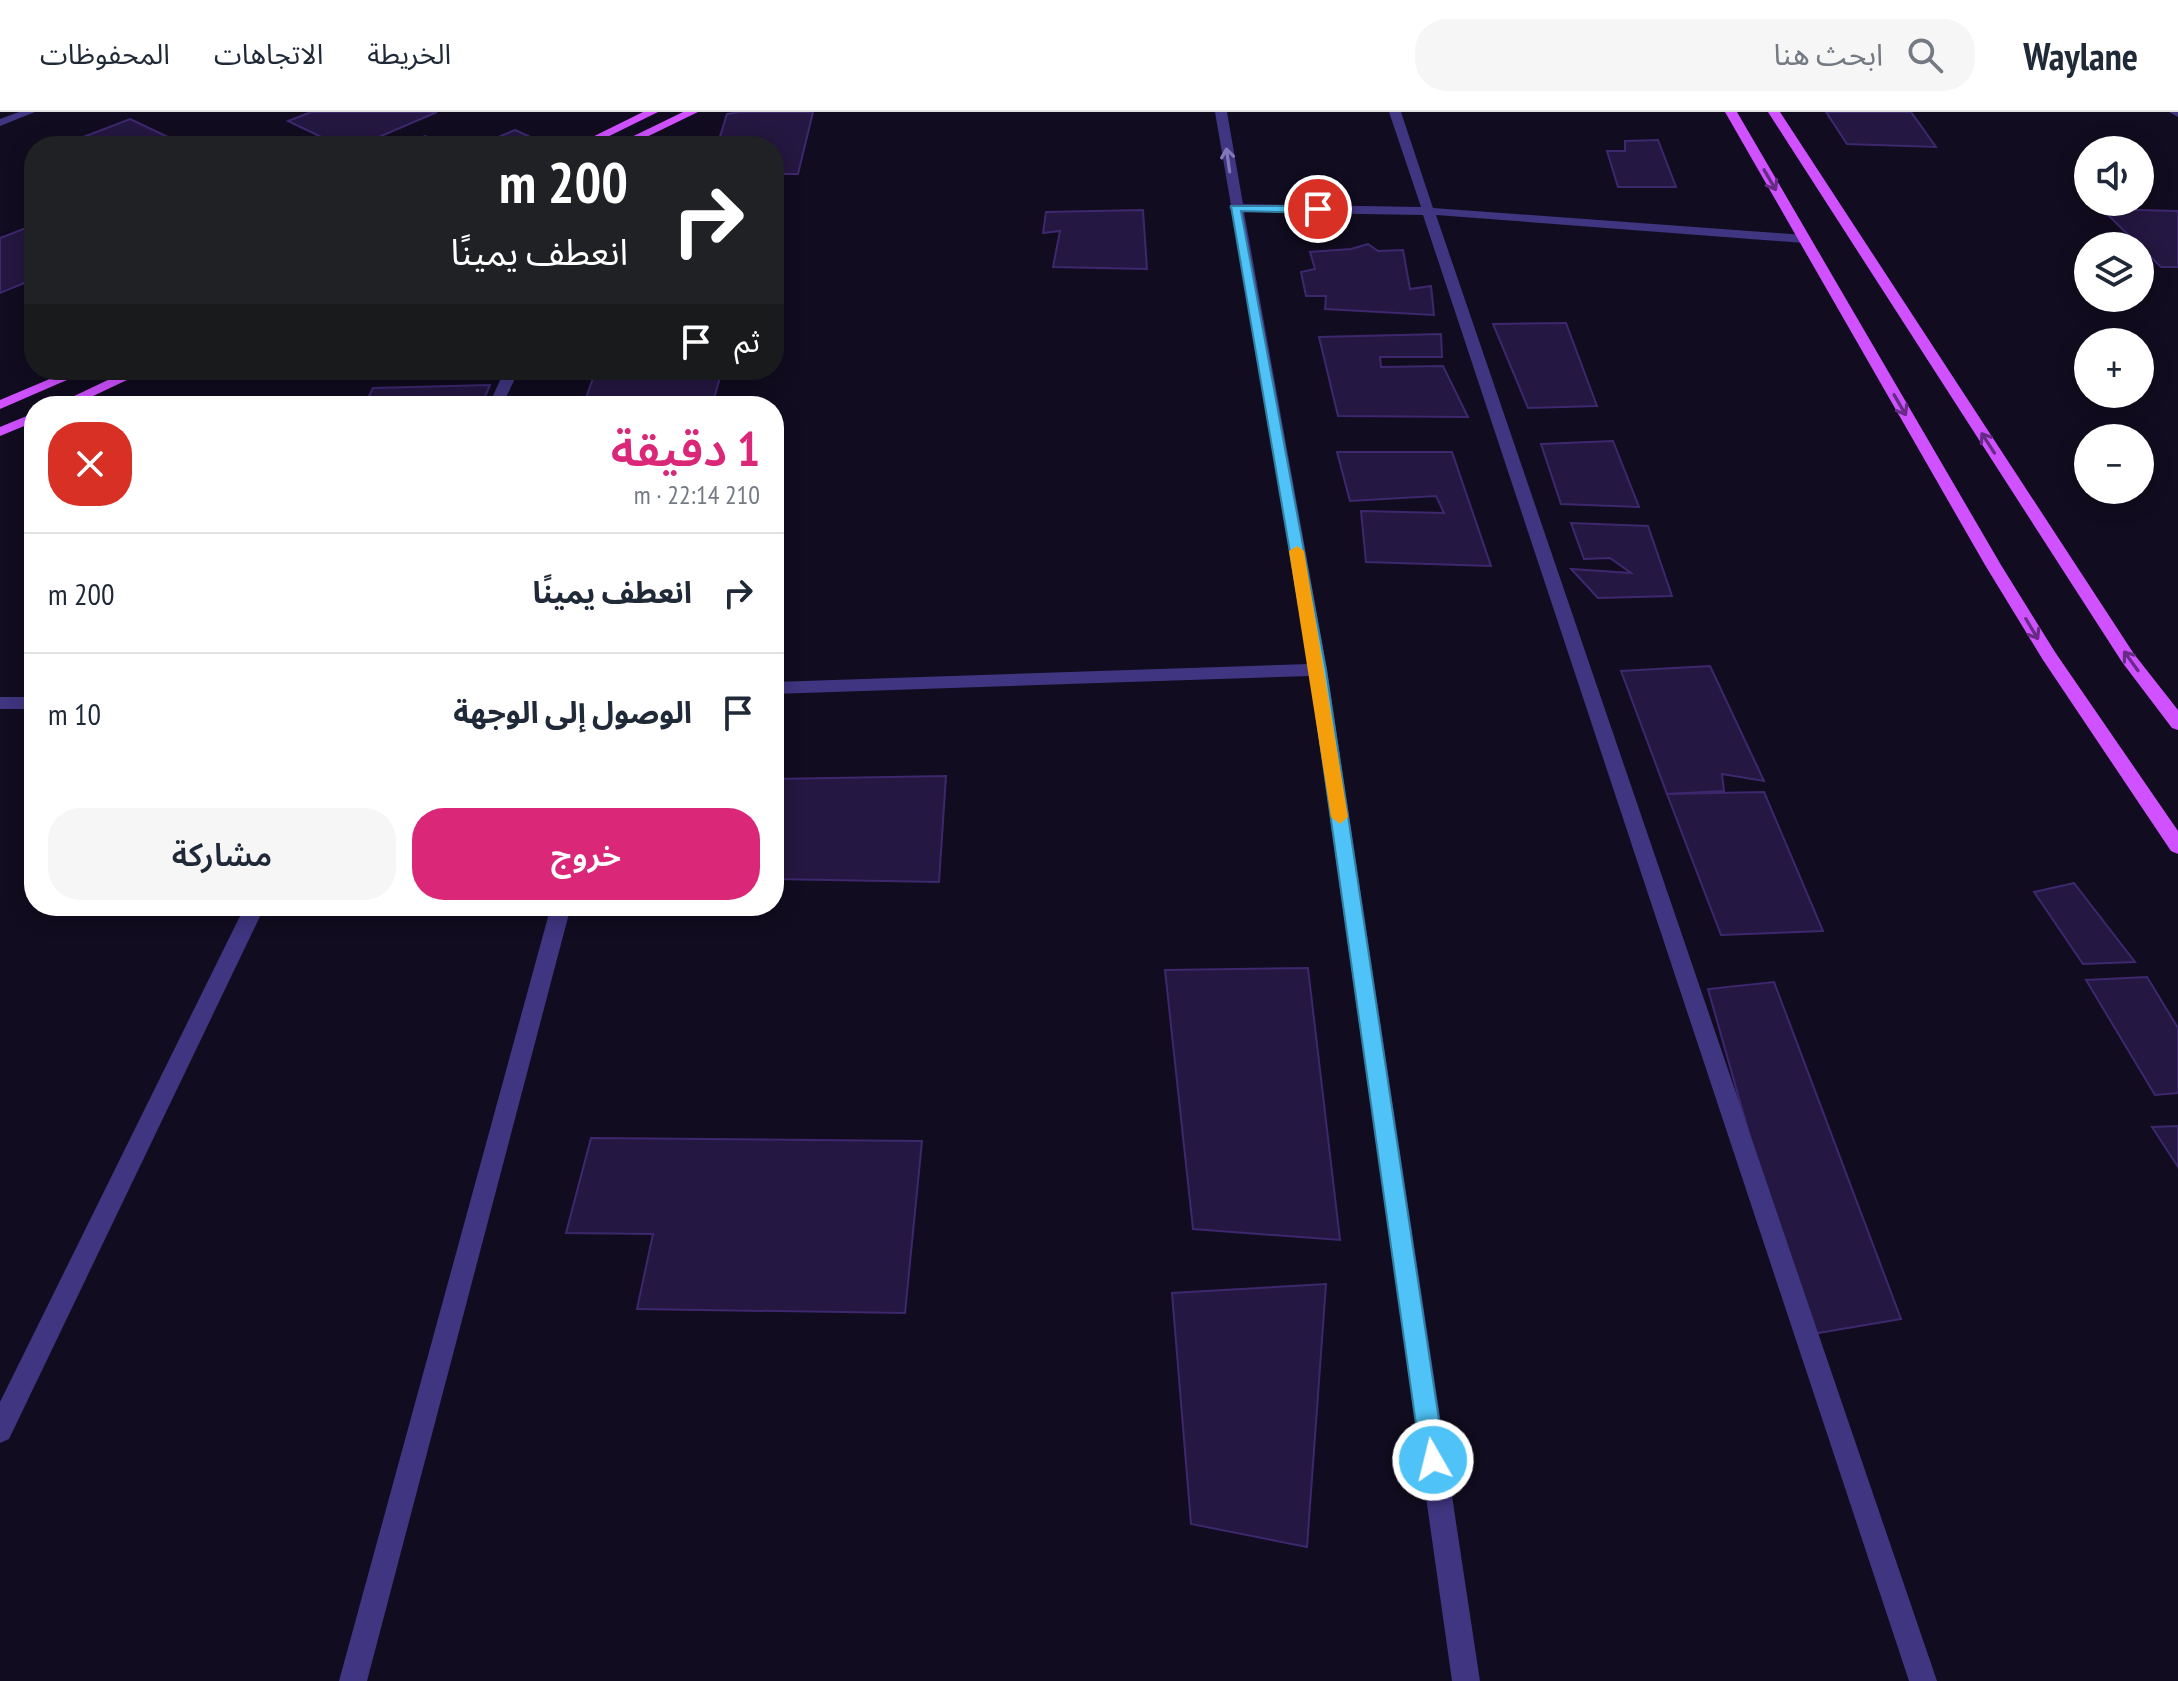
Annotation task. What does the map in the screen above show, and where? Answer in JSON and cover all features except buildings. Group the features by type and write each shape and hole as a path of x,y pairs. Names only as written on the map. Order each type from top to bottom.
{"main road":[{"path":"601,136 652,112"},
{"path":"640,136 692,112"},
{"path":"1731,112 2049,656 2178,846"},
{"path":"1774,112 2128,658 2178,723"},
{"path":"0,405 59,380"},
{"path":"82,396 118,380"},
{"path":"0,432 24,421"}],"street":[{"path":"0,123 29,112"},
{"path":"1221,112 1235,208 1318,670 1466,1681"},
{"path":"1395,112 1923,1681"},
{"path":"1235,208 1428,211 1804,239"},
{"path":"784,688 1318,670"},
{"path":"0,720 6,703"},
{"path":"0,1430 250,916"},
{"path":"353,1681 558,916"}],"slow traffic":[{"path":"1297,551 1340,817"}],"route":[{"path":"1318,209 1235,208 1318,670 1433,1460"}]}
